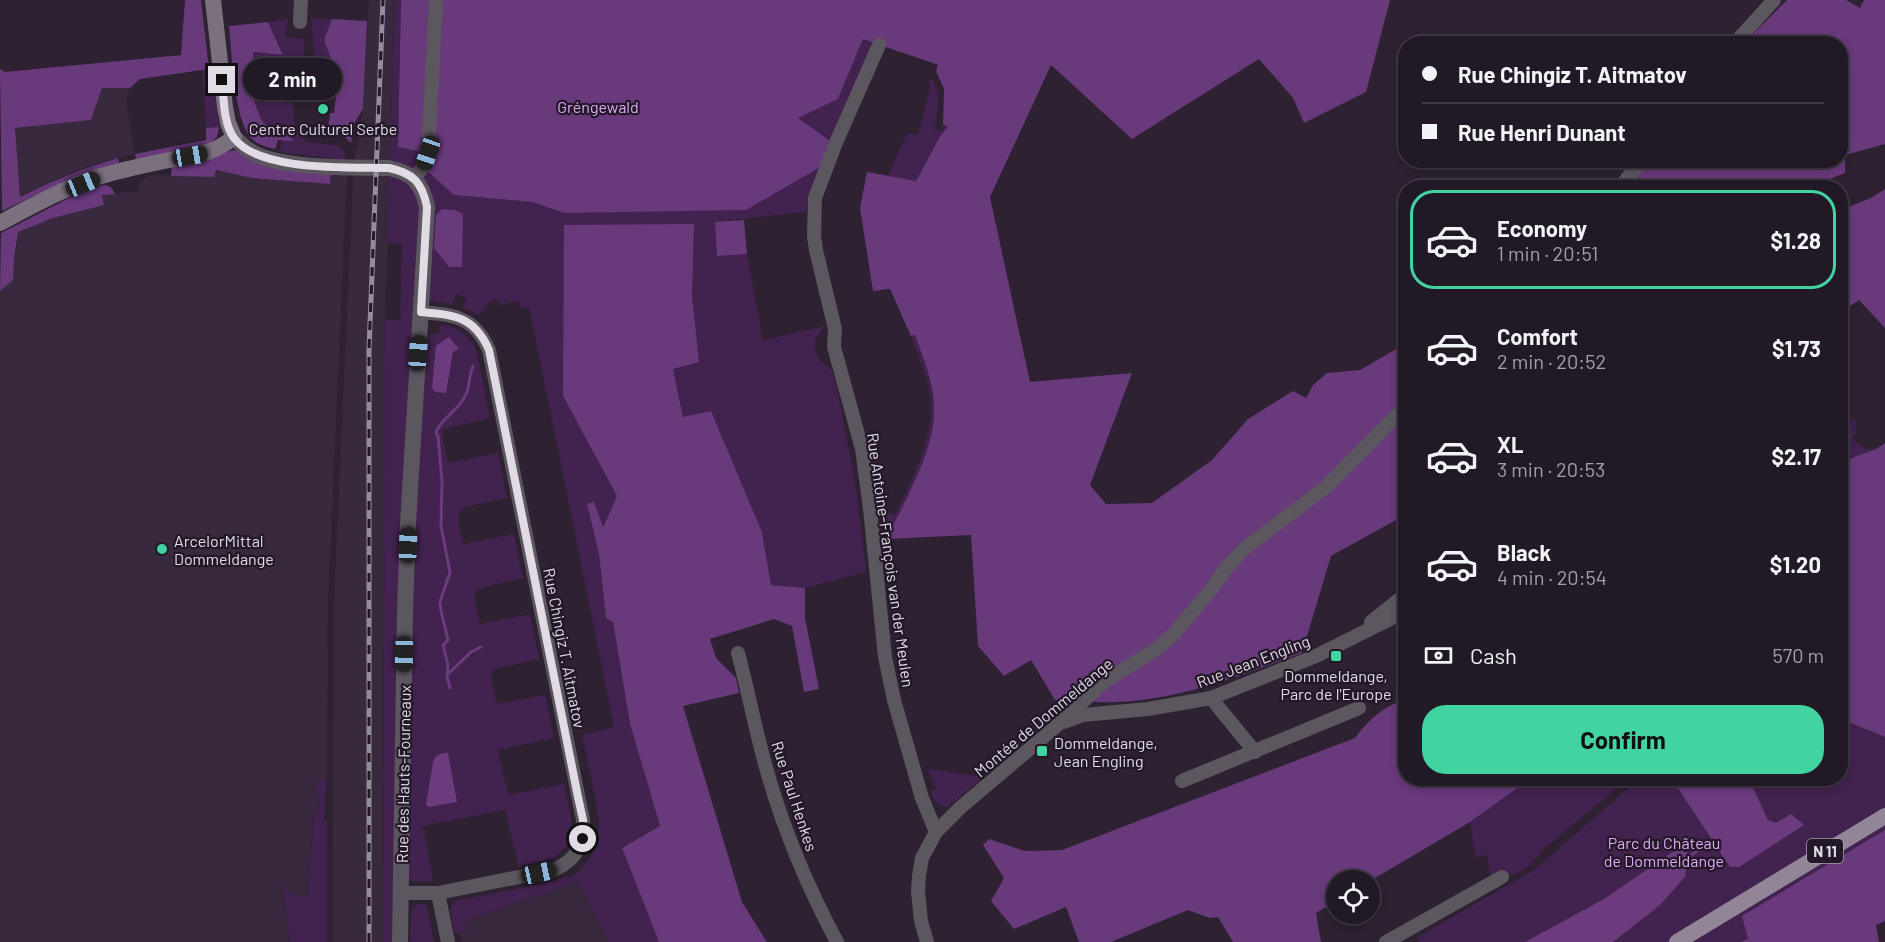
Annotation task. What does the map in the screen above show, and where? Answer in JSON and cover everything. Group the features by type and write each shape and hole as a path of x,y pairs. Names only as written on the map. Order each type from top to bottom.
{"main road":[{"path":"0,223 66,190 99,177 173,159 207,154 224,146 234,137 225,107 213,0"},
{"name":"N 11","path":"1677,942 1885,816"}],"street":[{"path":"300,22 301,0"},
{"path":"234,137 244,148 261,157 280,162 389,168 403,171 414,178 423,167 428,153 436,0"},
{"path":"1741,36 1774,0"},
{"name":"Rue Antoine-François van der Meulen","path":"879,45 814,198 814,236 835,329 834,347 861,449 870,508 885,657 922,798 936,832"},
{"name":"Rue des Hauts-Fourneaux","path":"400,942 408,524 427,207 424,191 414,178"},
{"name":"Rue Chingiz T. Aitmatov","path":"401,893 438,893 554,870 573,857 583,839 583,820 489,350 475,327 464,319 451,315 421,312"},
{"name":"Montée de Dommeldange","path":"936,832 961,807 1106,681 1155,650 1172,636 1245,548 1326,487 1398,414"},
{"name":"Rue Jean Engling","path":"1350,638 1398,600"},
{"name":"Rue Jean Engling","path":"1059,724 1083,716 1148,709 1211,698 1316,656 1398,615"},
{"name":"Rue Paul Henkes","path":"738,653 765,764 782,817 818,907 837,942"},
{"path":"1211,698 1255,752"},
{"path":"1182,781 1359,708"},
{"path":"927,942 921,921 918,876 922,858 936,832"},
{"path":"1386,942 1502,877"},
{"path":"438,893 448,942"}],"shaded area":[{"path":"369,0 395,0 385,320 383,942 333,942 334,602 354,161 363,109"},
{"path":"102,88 130,88 126,100 135,154 95,164 19,197 15,128 91,120"},
{"path":"216,170 252,178 329,184 331,172 347,173 328,601 327,776 314,784 320,807 314,816 307,897 294,897 282,884 290,942 0,942 0,291 13,280 18,232 53,218 104,204 102,195 138,191 145,178 152,175 214,177"},
{"path":"449,337 459,349 453,352 446,393 435,392 432,388 436,346"},
{"path":"448,753 457,802 429,807 426,805 433,762 436,756"},
{"path":"1677,786 1752,786 1768,820 1776,823 1791,814 1804,825 1739,867 1730,867"},
{"path":"1681,850 1691,855 1692,859 1687,865 1685,877 1660,905 1613,942 1525,942 1604,899 1674,851"},
{"path":"578,882 608,942 463,942 459,933 467,929 465,921"}],"green space":[{"path":"185,0 201,0 209,69 140,79 130,88 102,88 91,120 15,128 20,197 93,166 118,158 119,163 63,182 2,211 0,69 5,72 181,55"},
{"path":"395,0 401,0 398,147 428,153 454,195 532,202 564,213 822,166 809,194 806,212 715,222 717,256 747,254 763,340 825,326 816,338 815,350 820,361 831,369 837,388 856,487 866,572 805,588 771,585 762,532 711,412 683,417 673,369 698,362 692,295 563,396 617,496 602,528 587,505 599,554 606,617 613,622 630,724 660,827 622,848 659,942 608,942 578,882 465,921 467,929 459,933 455,932 450,911 452,904 459,900 557,881 567,876 569,879 589,859 595,848 599,825 582,735 614,727 529,307 520,308 519,301 500,305 498,299 491,301 479,315 464,308 466,298 456,294 452,304 422,299 419,352 431,334 439,334 440,325 463,332 477,352 490,418 444,429 442,435 448,463 498,453 507,498 464,507 459,514 460,529 464,544 514,534 523,578 477,589 474,596 480,624 530,614 539,659 494,669 491,677 497,704 545,695 554,738 498,750 508,795 564,784 572,828 566,847 558,854 543,861 519,866 505,810 423,826 433,881 401,881 400,942 383,942 385,320 400,320 402,244 387,243"},
{"name":"Gréngewald","path":"401,0 1390,0 1366,92 1304,123 1293,98 1259,59 1132,139 1051,65 990,197 1030,382 1132,373 1090,485 1106,504 1152,503 1212,460 1248,419 1293,391 1306,398 1313,385 1327,373 1360,370 1398,348 1398,519 1331,556 1302,653 1245,674 1168,696 1125,702 1055,700 1031,660 1004,676 978,646 971,535 886,539 924,460 933,427 934,401 928,372 915,335 911,336 890,289 873,291 860,208 867,172 916,181 948,126 943,125 944,89 936,71 938,65 863,39 838,99 798,118 833,143 822,166 746,210 564,213 532,202 454,195 423,167 427,153 398,147"},
{"path":"1787,0 1846,0 1860,8 1864,0 1885,0 1885,144 1848,154 1848,36 1751,36"},
{"path":"311,18 332,19 324,40 338,78 316,75"},
{"path":"288,19 285,37 305,39 302,83 282,81 283,55 270,63 266,70 264,76 267,90 279,101 293,103 295,129 307,142 339,146 344,151 345,160 279,152 282,140 293,141 262,121 251,86 252,52 283,54 268,22"},
{"path":"332,19 367,21 363,109 354,124 351,143 340,132 328,129 330,113 334,113 338,78 324,40"},
{"path":"268,22 283,55 253,52 250,79 254,101 262,121 269,127 288,135 294,141 278,140 275,149 256,142 250,137 240,115 229,26"},
{"path":"863,39 874,43 833,143 797,118 838,99"},
{"path":"209,69 213,74 219,127 206,128 202,70"},
{"path":"929,79 932,79 935,85 938,98 935,130 943,130 946,125 948,126 916,181 888,176 907,133 918,135 930,90"},
{"path":"219,127 217,137 207,146 136,159 135,154 206,140 206,128"},
{"path":"234,150 331,172 330,184 252,178 216,170 214,177 171,176 172,166"},
{"path":"1636,168 1845,168 1845,173 1827,180 1626,180"},
{"path":"102,185 110,187 115,194 102,195 104,205 53,218 18,232 13,280 0,291 1,233 69,198"},
{"path":"1885,189 1885,328 1859,300 1848,308 1848,207 1871,198"},
{"path":"442,209 455,210 463,214 462,267 449,267 434,248 436,215"},
{"path":"744,220 747,254 717,256 715,222"},
{"path":"694,224 692,295 699,362 673,369 683,417 711,411 762,532 771,585 805,588 805,618 819,689 804,692 792,626 774,619 710,639 716,658 736,678 739,693 683,706 742,902 767,942 659,942 622,848 660,826 630,724 613,622 606,618 599,554 587,504 594,502 603,527 617,496 563,396 564,225"},
{"path":"915,335 928,372 932,392 933,427 917,477 886,539 883,510 895,515 917,469 930,419 931,402 928,385 911,336"},
{"path":"1852,419 1856,421 1857,433 1852,438 1864,449 1876,449 1848,459 1848,428"},
{"path":"1885,443 1885,737 1848,722 1848,459 1876,449"},
{"path":"1398,702 1398,786 1520,786 1470,822 1380,875 1380,870 1326,870 1326,907 1316,913 1321,942 1233,942 1218,917 1210,918 1188,910 1111,942 1079,942 1066,907 1014,929 991,901 1004,878 983,845 989,839 1025,851 1062,850 1355,738 1377,714"},
{"name":"Parc du Château de Dommeldange","path":"1848,722 1885,737 1885,830 1743,916 1748,940 1740,942 1420,942 1416,938 1534,870 1631,786 1848,786"},
{"path":"928,769 983,777 947,808 935,802 930,791 936,789"},
{"path":"327,776 324,820 327,820 327,942 290,942 282,884 294,897 307,897 314,816 320,807 314,784"},
{"path":"1520,786 1620,786 1546,847 1526,869 1516,874 1491,878 1487,855 1475,857 1470,822"},
{"path":"1885,830 1885,921 1876,925 1879,942 1740,942 1748,939 1742,916"},
{"path":"417,904 424,904 427,907 434,942 410,942 411,910"}],"waterway":[{"path":"450,688 443,645 448,640 440,602 450,572 441,526 442,481 436,432 442,422 463,400 473,366"},
{"path":"448,674 471,652 481,647"},
{"path":"1691,855 1712,842"}],"railway":[{"path":"369,942 369,349 383,0"}],"place":[{"name":"Centre Culturel Serbe","path":"323,109"},
{"name":"ArcelorMittal Dommeldange","path":"162,549"},
{"name":"Dommeldange, Parc de l'Europe","path":"1336,656"},
{"name":"Dommeldange, Jean Engling","path":"1042,751"}],"route":[{"path":"222,80 228,123 234,137 244,148 261,157 280,162 389,168 403,171 414,178 424,191 427,207 421,312 451,315 464,319 475,327 489,350 583,820 583,839"}]}
